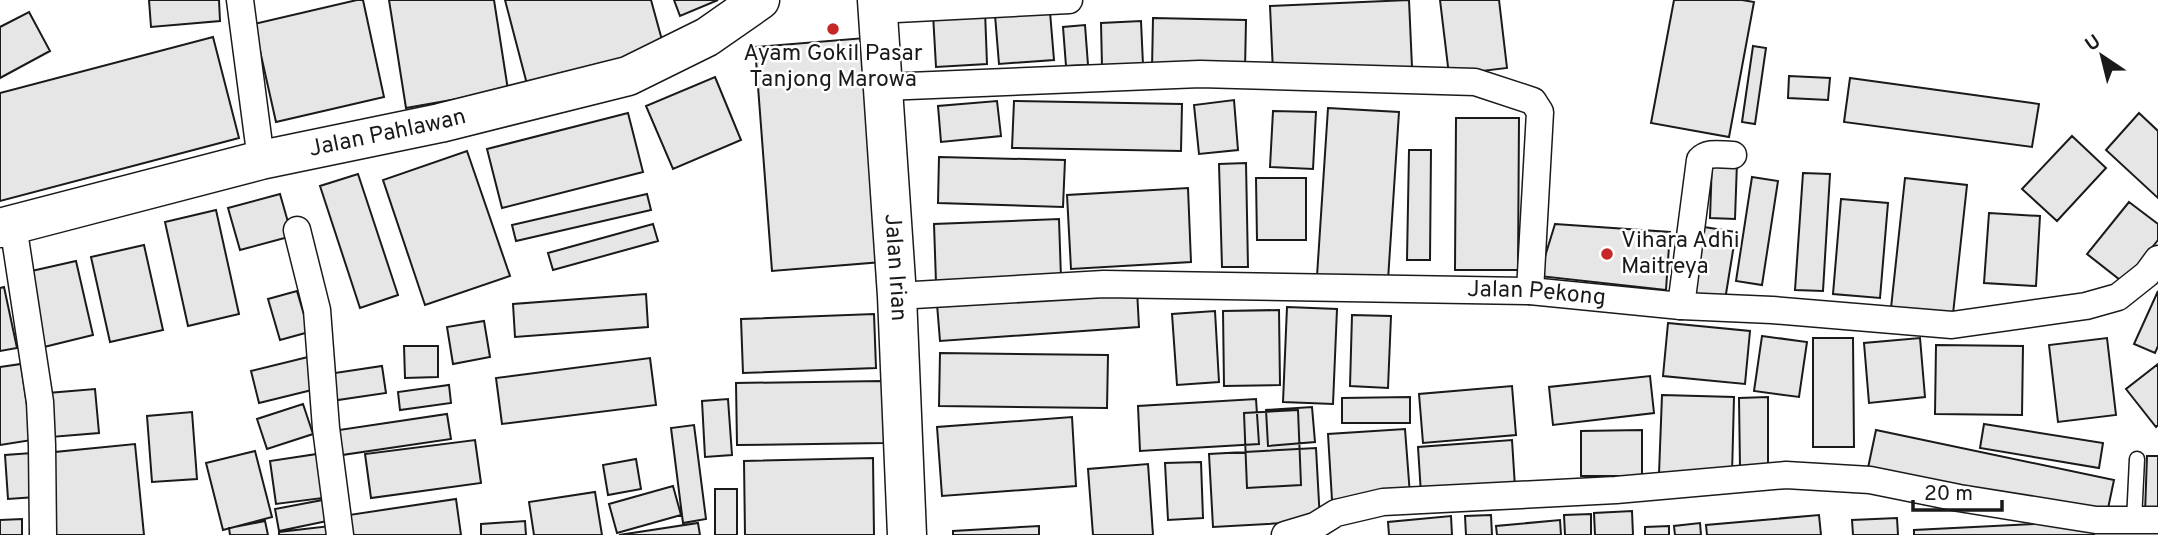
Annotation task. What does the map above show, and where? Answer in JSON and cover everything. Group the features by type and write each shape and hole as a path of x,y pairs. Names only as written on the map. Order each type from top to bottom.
{"street":[{"path":"240,0 261,160"},
{"name":"Jalan Pahlawan","path":"6,226 261,160 452,120 628,76 707,37 760,0"},
{"path":"877,5 1069,0"},
{"name":"Jalan Irian","path":"877,5 897,296 907,535"},
{"path":"884,87 1200,74 1475,82 1533,100 1540,111 1530,291"},
{"path":"1681,306 1700,160 1710,154 1733,155"},
{"path":"6,226 40,402 43,535"},
{"path":"297,230 317,310 326,428 340,535"},
{"name":"Jalan Pekong","path":"897,296 1104,284 1530,291 1681,306 1772,310 1952,325 2085,306 2118,297 2147,274 2158,259"},
{"path":"1285,535 1307,529 1336,513 1383,502 1616,490 1786,475 1870,480 2020,508 2142,526"}],"lane":[{"path":"2137,459 2142,526"}],"building":[{"path":"149,0 219,0 220,21 151,27"},
{"path":"363,0 384,97 276,122 254,24"},
{"path":"389,0 494,0 508,90 406,108"},
{"path":"505,0 651,0 665,51 528,88"},
{"path":"674,0 718,0 680,16"},
{"path":"1409,0 1412,67 1273,72 1270,6"},
{"path":"1440,0 1499,0 1507,68 1449,75"},
{"path":"1674,0 1754,2 1729,137 1651,123"},
{"path":"985,11 987,64 936,67 933,14"},
{"path":"29,12 50,51 0,78 0,27"},
{"path":"1050,12 1054,60 999,64 995,15"},
{"path":"1153,18 1246,20 1245,70 1152,69"},
{"path":"1141,21 1143,65 1102,67 1101,23"},
{"path":"1085,25 1088,65 1066,66 1063,27"},
{"path":"213,37 239,138 0,201 0,93"},
{"path":"865,38 882,262 772,271 755,47"},
{"path":"1753,46 1766,48 1755,124 1742,122"},
{"path":"1789,76 1830,78 1828,100 1788,98"},
{"path":"715,77 741,140 673,169 646,106"},
{"path":"1850,78 2039,104 2032,147 1844,122"},
{"path":"1234,100 1238,150 1199,154 1194,105"},
{"path":"997,101 1001,136 941,142 938,106"},
{"path":"1014,101 1182,104 1181,151 1012,148"},
{"path":"1328,108 1399,112 1388,280 1317,276"},
{"path":"1273,111 1316,112 1313,169 1270,167"},
{"path":"628,113 643,172 502,208 487,149"},
{"path":"2139,113 2158,131 2158,198 2106,150"},
{"path":"1456,118 1519,118 1518,270 1455,270"},
{"path":"2072,136 2106,168 2057,221 2022,189"},
{"path":"1409,150 1431,150 1430,260 1407,260"},
{"path":"467,151 510,276 425,305 383,180"},
{"path":"939,157 1065,160 1063,207 938,203"},
{"path":"1712,161 1737,162 1735,219 1710,218"},
{"path":"1246,163 1248,267 1222,267 1219,164"},
{"path":"1803,173 1830,174 1823,291 1795,290"},
{"path":"358,174 398,295 360,308 320,186"},
{"path":"1752,177 1778,181 1762,285 1736,281"},
{"path":"1256,178 1306,178 1306,240 1257,240"},
{"path":"1905,178 1967,185 1953,314 1891,308"},
{"path":"1188,188 1191,262 1071,269 1067,195"},
{"path":"280,194 292,236 240,250 228,208"},
{"path":"647,194 651,210 516,241 512,225"},
{"path":"1841,199 1888,203 1880,298 1833,294"},
{"path":"2129,202 2158,224 2158,240 2124,283 2087,254"},
{"path":"216,210 239,314 188,326 165,222"},
{"path":"1989,213 2040,216 2036,286 1984,283"},
{"path":"1059,219 1061,278 936,283 934,224"},
{"path":"653,224 658,241 553,270 548,253"},
{"name":"Vihara Adhi Maitreya","path":"1555,224 1670,232 1666,290 1539,276"},
{"path":"1704,227 1736,232 1725,300 1693,295"},
{"path":"144,245 163,330 110,342 91,257"},
{"path":"76,261 93,335 44,347 27,272"},
{"path":"4,287 17,348 0,351 0,288"},
{"path":"1137,290 1139,327 940,341 937,304"},
{"path":"297,291 309,332 280,340 268,299"},
{"path":"2158,291 2158,346 2155,353 2134,344"},
{"path":"646,294 648,327 515,337 513,304"},
{"path":"1287,307 1337,309 1333,404 1283,402"},
{"path":"1279,310 1280,385 1224,386 1223,311"},
{"path":"1215,311 1219,382 1177,385 1172,314"},
{"path":"874,314 876,368 743,373 741,319"},
{"path":"1352,315 1391,316 1388,388 1350,386"},
{"path":"484,321 490,357 453,364 447,327"},
{"path":"1668,323 1750,331 1745,384 1663,376"},
{"path":"1762,336 1807,342 1799,397 1754,391"},
{"path":"1813,338 1853,338 1854,447 1813,447"},
{"path":"1920,338 1925,397 1869,403 1864,343"},
{"path":"2107,338 2116,415 2058,422 2049,345"},
{"path":"1936,345 2023,346 2022,415 1935,414"},
{"path":"404,346 438,346 438,377 405,378"},
{"path":"940,353 1108,355 1107,408 939,406"},
{"path":"308,357 316,389 259,403 251,371"},
{"path":"650,358 656,405 502,424 496,378"},
{"path":"21,364 32,440 0,445 0,367"},
{"path":"2158,364 2158,425 2156,427 2126,389"},
{"path":"382,366 386,393 331,401 328,374"},
{"path":"1650,376 1654,413 1553,425 1549,387"},
{"path":"883,381 884,443 737,445 736,383"},
{"path":"449,385 451,403 400,410 398,392"},
{"path":"1512,386 1516,435 1423,443 1419,394"},
{"path":"95,389 99,433 51,437 48,393"},
{"path":"1662,395 1734,397 1732,475 1659,474"},
{"path":"1410,397 1410,423 1342,423 1342,398"},
{"path":"1768,397 1768,467 1740,467 1739,398"},
{"path":"728,399 732,455 705,457 702,401"},
{"path":"1256,399 1259,444 1140,451 1138,406"},
{"path":"303,404 313,434 267,449 257,419"},
{"path":"1312,407 1315,442 1268,446 1266,410"},
{"path":"1298,410 1301,485 1247,488 1244,413"},
{"path":"192,412 197,479 152,482 147,416"},
{"path":"447,414 451,439 342,455 339,430"},
{"path":"1072,417 1076,486 942,496 937,427"},
{"path":"1984,424 2103,443 2099,468 1980,448"},
{"path":"694,425 706,519 683,523 671,428"},
{"path":"1405,429 1410,495 1332,500 1328,434"},
{"path":"1642,430 1642,476 1581,476 1581,431"},
{"path":"1876,430 2114,480 2106,518 1868,468"},
{"path":"475,440 481,483 371,498 365,454"},
{"path":"1512,440 1515,487 1421,494 1418,447"},
{"path":"135,444 144,535 52,535 45,453"},
{"path":"1316,448 1320,521 1213,527 1209,454"},
{"path":"255,451 272,517 223,530 206,463"},
{"path":"32,453 36,497 8,499 5,455"},
{"path":"317,454 323,498 276,504 270,461"},
{"path":"2147,456 2158,456 2158,513 2145,513"},
{"path":"873,458 874,535 745,535 744,461"},
{"path":"636,459 641,489 608,495 603,465"},
{"path":"1201,462 1203,518 1168,520 1165,463"},
{"path":"1148,464 1153,535 1093,535 1088,469"},
{"path":"673,486 681,515 617,533 609,504"},
{"path":"715,489 737,489 737,535 715,535"},
{"path":"595,492 602,535 534,535 529,502"},
{"path":"328,499 332,520 279,531 275,509"},
{"path":"456,499 461,535 352,535 349,515"},
{"path":"1632,511 1633,535 1595,535 1594,513"},
{"path":"1591,514 1591,535 1565,535 1564,515"},
{"path":"1491,515 1492,535 1466,535 1465,516"},
{"path":"1819,515 1821,535 1707,535 1706,525"},
{"path":"1451,516 1452,535 1389,535 1388,522"},
{"path":"1897,518 1898,535 1853,535 1852,520"},
{"path":"22,519 22,535 0,535 0,520"},
{"path":"1560,520 1561,535 1497,535 1496,526"},
{"path":"265,521 268,535 230,535 229,528"},
{"path":"525,521 526,535 481,535 481,524"},
{"path":"2094,521 2094,535 1914,535 1914,530"},
{"path":"698,523 700,535 619,535"},
{"path":"1700,523 1701,535 1675,535 1674,526"},
{"path":"330,526 331,535 279,535 279,532"},
{"path":"1039,526 1039,535 953,535 953,531"},
{"path":"1669,526 1669,535 1645,535 1645,527"}],"place":[{"name":"Ayam Gokil Pasar Tanjong Marowa","path":"833,29"},
{"name":"Vihara Adhi Maitreya","path":"1607,254"}]}
